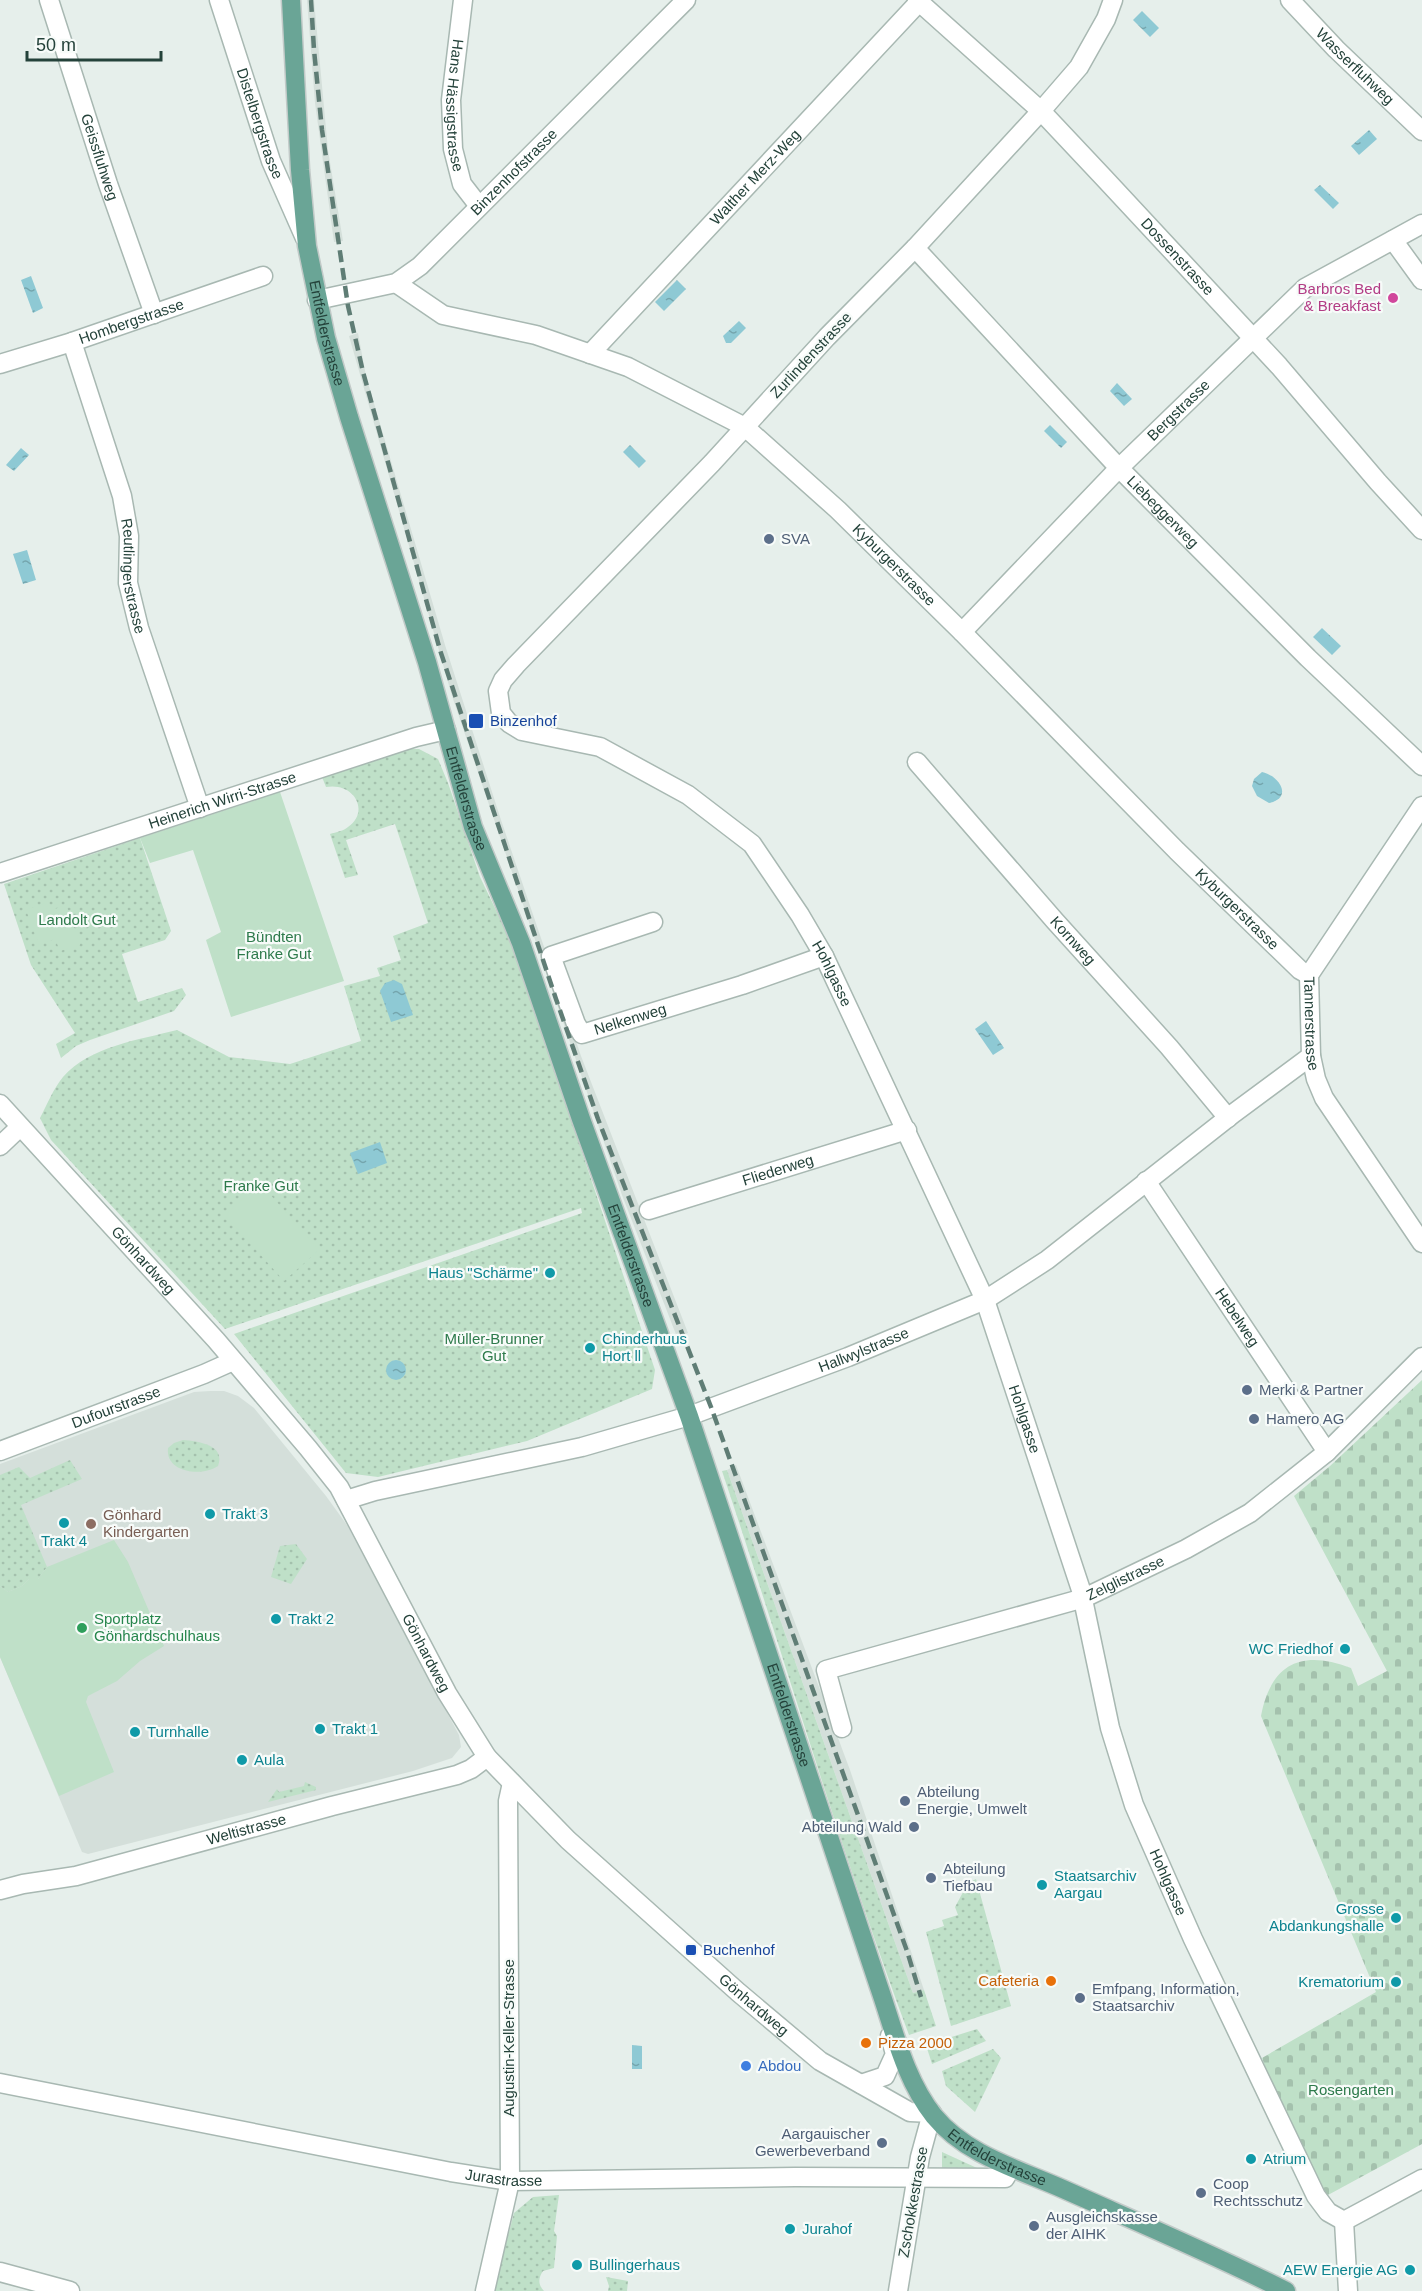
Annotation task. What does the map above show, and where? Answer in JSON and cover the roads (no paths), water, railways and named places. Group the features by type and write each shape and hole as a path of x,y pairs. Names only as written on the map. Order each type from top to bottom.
{"main road":[{"name":"Entfelderstrasse","path":"291,0 297,127 307,244 317,300 349,417 427,662 473,827 521,942 581,1119 689,1416 912,2079 932,2114 949,2133 966,2145 1011,2168 1286,2291"}],"street":[{"name":"Geissfluhweg","path":"49,0 108,184 154,314"},
{"name":"Distelbergstrasse","path":"219,0 271,161 307,244"},
{"name":"Hans Hässigstrasse","path":"463,0 451,100 453,149 462,184 479,207"},
{"name":"Binzenhofstrasse","path":"317,300 396,283 420,266 686,0"},
{"name":"Zurlindenstrasse","path":"498,700 498,691 503,680 516,665 745,427 827,337 915,248 1041,111 1079,67 1106,19 1113,0"},
{"name":"Wasserfluhweg","path":"1290,0 1336,49 1422,131"},
{"name":"Dossenstrasse","path":"918,1 1041,111 1252,337 1422,530"},
{"name":"Walther Merz-Weg","path":"591,354 918,1"},
{"name":"Bergstrasse","path":"962,632 1119,468 1305,288 1422,224"},
{"path":"1393,240 1422,280"},
{"name":"Liebeggerweg","path":"915,248 1119,468 1308,658 1422,766"},
{"name":"Hombergstrasse","path":"0,364 72,342 263,276"},
{"name":"Kyburgerstrasse","path":"396,283 443,315 536,335 628,367 745,427 838,510 962,632 1177,851 1300,970 1309,975"},
{"name":"Reutlingerstrasse","path":"72,342 122,496 129,536 128,582 134,609 200,808"},
{"name":"Hohlgasse","path":"498,700 501,712 508,723 522,731 600,747 688,795 753,844 824,956 985,1300 1084,1598 1116,1750 1145,1832 1198,1949 1311,2185 1328,2212 1344,2221"},
{"name":"Heinerich Wirri-Strasse","path":"0,873 416,737 446,730"},
{"name":"Kornweg","path":"917,762 1228,1118"},
{"name":"Tannerstrasse","path":"1422,806 1309,975 1311,1056 1316,1079 1324,1098 1422,1243"},
{"name":"Nelkenweg","path":"654,922 551,956 576,1024 582,1034 742,985 824,956"},
{"name":"Hallwylstrasse","path":"346,1500 375,1491 582,1447 689,1416 848,1357 985,1300 1047,1260 1146,1181 1311,1056"},
{"name":"Gönhardweg","path":"0,1104 233,1361 308,1448 346,1500 447,1693 487,1757 568,1840 738,1992 820,2061 910,2112 932,2114"},
{"path":"0,1146 21,1127"},
{"name":"Fliederweg","path":"649,1210 907,1130"},
{"name":"Hebelweg","path":"1146,1181 1328,1452"},
{"name":"Zelglistrasse","path":"842,1728 826,1670 1084,1598 1186,1549 1250,1513 1328,1452 1422,1357"},
{"name":"Dufourstrasse","path":"0,1451 233,1361"},
{"name":"Weltistrasse","path":"0,1890 76,1876 332,1806 457,1775 471,1769 487,1757"},
{"name":"Augustin-Keller-Strasse","path":"485,2291 510,2181 508,1801 512,1783"},
{"path":"861,2085 885,2076 895,2054 888,2028 889,2016"},
{"name":"Jurastrasse","path":"0,2083 451,2172 510,2181 640,2181 795,2177 1005,2178 1011,2168"},
{"name":"Zschokkestrasse","path":"898,2291 916,2179 932,2114"},
{"path":"1348,2291 1344,2221 1422,2179"},
{"path":"0,2272 70,2291"}],"water":[{"path":"1142,11 1159,28 1150,37 1133,20"},
{"path":"1369,130 1377,139 1359,155 1351,146"},
{"path":"1320,185 1339,203 1333,209 1314,190"},
{"path":"31,276 43,308 33,313 21,280"},
{"path":"677,280 686,289 664,311 655,302"},
{"path":"739,321 746,328 731,343 726,343 723,336"},
{"path":"1117,383 1132,399 1124,406 1110,391"},
{"path":"1050,425 1067,442 1061,448 1044,431"},
{"path":"630,445 646,461 639,468 623,452"},
{"path":"21,448 29,455 14,471 6,465"},
{"path":"27,550 36,580 23,584 13,554"},
{"path":"1322,628 1341,646 1332,655 1313,637"},
{"path":"1262,772 1274,778 1281,787 1281,797 1269,803 1257,796 1252,786 1254,779"},
{"path":"394,980 402,984 413,1015 391,1022 380,991 385,983"},
{"path":"986,1021 1004,1048 993,1055 975,1029"},
{"path":"380,1142 387,1163 358,1174 350,1153"},
{"path":"392,1360 400,1360 406,1366 406,1374 400,1380 392,1380 386,1374 386,1366"},
{"path":"632,2045 642,2046 642,2069 632,2069"}],"railway":[{"path":"311,0 322,130 348,306 363,372 440,650 598,1119 711,1407 907,1951 921,1997"}],"place":[{"name":"Barbros Bed & Breakfast","path":"1393,298"},
{"name":"SVA","path":"769,539"},
{"name":"Binzenhof","path":"476,721"},
{"name":"Haus \"Schärme\"","path":"550,1273"},
{"name":"Chinderhuus Hort ll","path":"590,1348"},
{"name":"Merki & Partner","path":"1247,1390"},
{"name":"Hamero AG","path":"1254,1419"},
{"name":"Trakt 3","path":"210,1514"},
{"name":"Trakt 4","path":"64,1523"},
{"name":"Gönhard Kindergarten","path":"91,1524"},
{"name":"Trakt 2","path":"276,1619"},
{"name":"Sportplatz Gönhardschulhaus","path":"82,1628"},
{"name":"WC Friedhof","path":"1345,1649"},
{"name":"Trakt 1","path":"320,1729"},
{"name":"Turnhalle","path":"135,1732"},
{"name":"Aula","path":"242,1760"},
{"name":"Abteilung Energie, Umwelt","path":"905,1801"},
{"name":"Abteilung Wald","path":"914,1827"},
{"name":"Abteilung Tiefbau","path":"931,1878"},
{"name":"Staatsarchiv Aargau","path":"1042,1885"},
{"name":"Grosse Abdankungshalle","path":"1396,1918"},
{"name":"Buchenhof","path":"691,1950"},
{"name":"Cafeteria","path":"1051,1981"},
{"name":"Krematorium","path":"1396,1982"},
{"name":"Emfpang, Information, Staatsarchiv","path":"1080,1998"},
{"name":"Pizza 2000","path":"866,2043"},
{"name":"Abdou","path":"746,2066"},
{"name":"Aargauischer Gewerbeverband","path":"882,2143"},
{"name":"Atrium","path":"1251,2159"},
{"name":"Coop Rechtsschutz","path":"1201,2193"},
{"name":"Ausgleichskasse der AIHK","path":"1034,2226"},
{"name":"Jurahof","path":"790,2229"},
{"name":"Bullingerhaus","path":"577,2265"},
{"name":"AEW Energie AG","path":"1410,2270"}],"park label":[{"name":"Landolt Gut","path":"77,920"},
{"name":"Bündten Franke Gut","path":"274,946"},
{"name":"Franke Gut","path":"261,1186"},
{"name":"Müller-Brunner Gut","path":"494,1348"},
{"name":"Rosengarten","path":"1351,2090"}]}
